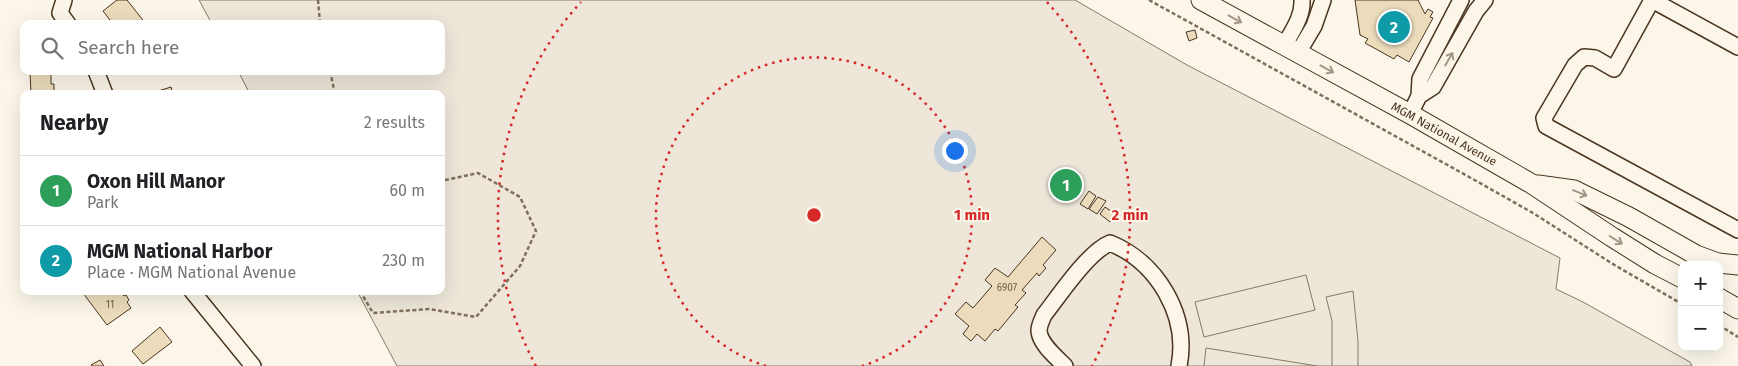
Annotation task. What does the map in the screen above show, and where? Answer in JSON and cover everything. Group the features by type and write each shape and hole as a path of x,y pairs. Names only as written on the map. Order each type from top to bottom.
{"main road":[{"name":"MGM National Avenue","path":"1201,0 1410,114 1532,184 1612,238 1678,276"},
{"path":"1532,184 1574,190 1630,217 1696,255 1718,264 1738,265"},
{"path":"1723,300 1738,309"}],"street":[{"path":"1291,49 1302,10 1302,0"},
{"path":"1291,49 1319,16 1323,0"},
{"path":"1420,96 1420,79 1460,0"},
{"path":"1410,114 1420,96 1433,87 1476,11 1485,0"},
{"path":"1738,47 1652,0 1614,69 1595,58 1584,58 1575,65 1544,118 1546,126 1738,230"},
{"path":"98,75 104,90"},
{"path":"1065,366 1042,341 1039,330 1040,323 1044,315 1092,255 1110,243 1122,248 1147,268 1167,294 1175,310 1180,328 1179,366"},
{"path":"195,295 253,366"}],"path":[{"path":"318,0 320,20"},
{"path":"1149,0 1533,213 1616,266 1678,302"},
{"path":"331,75 334,90"},
{"path":"362,295 373,313 429,309 476,317 520,266 536,231 520,197 478,173 445,180"},
{"path":"1723,328 1738,337"}],"shaded area":[{"path":"199,0 1075,0 1187,65 1560,258 1556,289 1583,302 1690,362 1692,366 397,366 359,295 445,295 445,90 248,90 240,75 445,75 445,20 210,20"},
{"path":"1306,275 1315,310 1204,337 1195,302"},
{"path":"1353,291 1358,341 1358,366 1332,366 1332,321 1326,297"},
{"path":"1206,348 1317,366 1204,366"}],"building":[{"path":"117,0 127,0 143,20 110,20 103,11"},
{"path":"1355,0 1418,0 1425,14 1428,9 1433,12 1430,17 1433,18 1409,62 1397,55 1394,59 1365,43 1368,39 1360,35"},
{"path":"1195,30 1197,38 1189,41 1186,32"},
{"path":"30,75 51,75 51,84 54,84 54,90 31,90"},
{"path":"171,87 172,90 161,90"},
{"path":"1089,191 1096,196 1088,209 1080,204"},
{"path":"1098,197 1106,201 1097,214 1089,209"},
{"path":"1105,207 1115,214 1110,222 1100,214"},
{"path":"1042,237 1056,250 1043,265 1046,268 1039,276 1037,273 1022,290 1026,293 1015,305 1018,307 998,331 995,329 985,341 977,334 971,341 963,334 969,326 955,314 966,302 973,308 992,286 985,280 995,268 1008,277"},
{"path":"84,295 126,295 129,300 127,302 131,308 107,325"},
{"path":"160,327 172,342 143,364 132,351"},
{"path":"100,360 104,366 91,365"}],"place":[{"name":"MGM National Harbor","path":"1394,27"},
{"name":"Oxon Hill Manor","path":"1066,185"}]}
